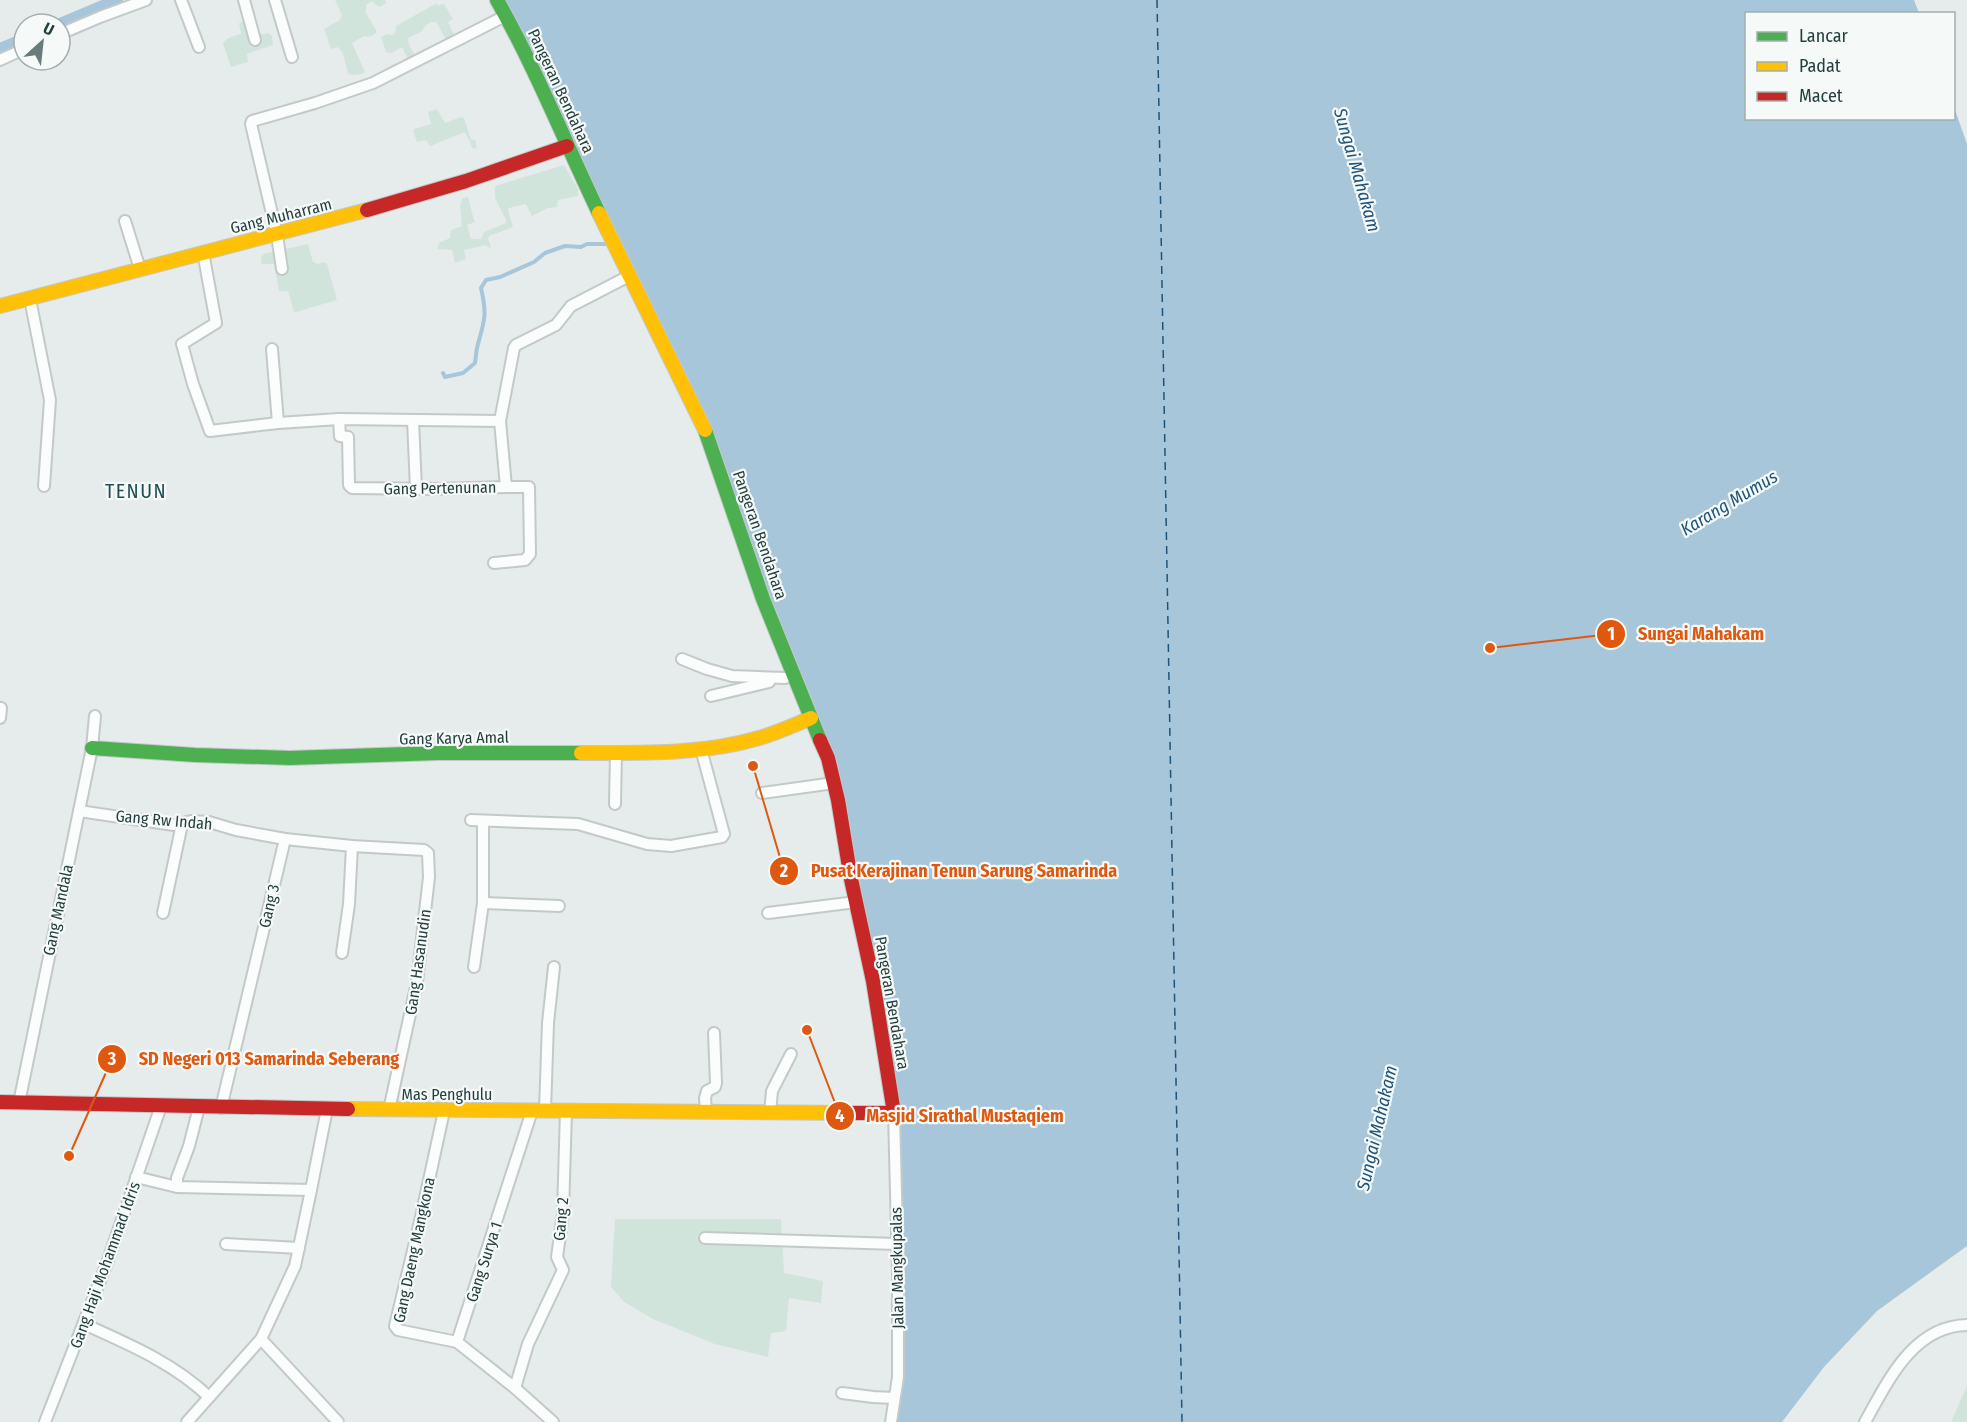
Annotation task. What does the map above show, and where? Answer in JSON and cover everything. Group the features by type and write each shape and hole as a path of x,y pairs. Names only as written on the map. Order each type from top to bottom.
{"street":[{"path":"72,29 146,0"},
{"path":"181,0 199,47"},
{"path":"244,0 255,40"},
{"path":"275,0 292,57"},
{"name":"Pangeran Bendahara","path":"497,0 507,15 542,86 616,252 710,439 790,676 828,758 873,981 894,1113"},
{"path":"282,269 277,235 251,124 254,120 315,103 373,83 507,15"},
{"name":"Gang Muharram","path":"0,306 203,252 277,235 466,181 567,146"},
{"path":"125,221 140,269"},
{"path":"203,252 216,323 182,344 193,384 210,430 339,419 500,421"},
{"name":"Gang Pertenunan","path":"339,419 340,436 348,437 350,487 416,489 506,487 500,421 516,345 556,325 571,306 629,276"},
{"path":"30,299 50,400 44,486"},
{"path":"272,349 278,423"},
{"path":"413,420 416,489"},
{"path":"494,563 525,560 530,554 529,487 506,487"},
{"path":"682,659 732,676 790,676"},
{"path":"711,696 790,676"},
{"name":"Gang Mandala","path":"19,1103 92,748 95,716"},
{"name":"Gang Karya Amal","path":"92,748 290,758 438,753 653,753 701,749 759,738 811,718"},
{"path":"471,820 578,824 647,844 671,846 722,837 724,834 701,749"},
{"path":"615,804 616,753"},
{"path":"762,793 834,783"},
{"name":"Gang Rw Indah","path":"79,811 174,825 191,821 209,822 236,830 285,839"},
{"path":"474,967 483,903 483,821"},
{"path":"163,913 182,824"},
{"path":"285,839 352,846 349,904 342,953"},
{"name":"Gang 3","path":"221,1108 285,839"},
{"name":"Gang Hasanudin","path":"352,846 424,850 428,853 429,858 429,877 417,982 389,1110"},
{"path":"768,913 856,902"},
{"path":"483,903 559,906"},
{"name":"Gang Surya 1","path":"457,1342 539,1110 554,967"},
{"path":"706,1105 707,1091 715,1087 716,1083 714,1033"},
{"path":"771,1106 775,1083 791,1054"},
{"name":"Mas Penghulu","path":"0,1102 444,1111 706,1105 894,1113"},
{"name":"Gang Haji Mohammad Idris","path":"45,1422 84,1324 161,1106"},
{"path":"177,1187 177,1178 189,1146 199,1107"},
{"path":"187,1422 261,1339 295,1266 327,1109"},
{"name":"Gang 2","path":"515,1388 528,1344 563,1270 557,1257 563,1214 566,1110"},
{"name":"Gang Daeng Mangkona","path":"444,1111 394,1326 398,1330 457,1342"},
{"name":"Jalan Mangkupalas","path":"891,1422 898,1377 894,1113"},
{"path":"136,1177 177,1187 311,1190"},
{"path":"705,1238 897,1244"},
{"path":"226,1244 298,1248"},
{"path":"84,1324 166,1365 198,1387 209,1398"},
{"path":"1864,1422 1905,1357 1917,1344 1945,1327 1967,1325"},
{"path":"261,1339 338,1422"},
{"path":"457,1342 553,1422"},
{"path":"842,1393 894,1398"}],"green space":[{"path":"335,0 385,0 386,2 379,7 372,1 366,5 366,13 377,32 352,43 365,72 361,74 348,74 343,53 338,47 331,49 324,29 340,20 342,15"},
{"path":"437,3 437,6 444,4 453,19 448,22 455,37 447,41 436,22 430,22 421,32 408,38 416,57 409,61 402,47 391,53 386,52 381,37 387,34 392,35 395,33 396,26"},
{"path":"251,18 257,35 269,33 272,36 273,45 247,54 248,62 231,67 223,44 228,38 241,34 239,23"},
{"path":"437,109 445,123 464,118 471,140 475,140 477,148 473,149 465,132 430,146 426,140 417,142 414,129 431,124 428,112"},
{"path":"564,165 578,189 578,196 558,200 557,207 548,208 532,216 526,204 509,208 513,227 489,236 491,247 489,248 486,245 464,250 466,259 455,263 452,250 437,249 439,243 450,238 451,230 462,226 460,205 463,198 468,197 475,222 467,225 471,239 481,239 484,232 506,223 495,198 495,186"},
{"path":"308,244 313,262 327,264 337,300 294,312 288,291 279,291 274,264 262,264 261,257 264,254"},
{"path":"615,1219 781,1219 784,1273 823,1281 821,1303 789,1298 786,1331 771,1333 768,1357 715,1344 653,1319 624,1302 611,1287"},
{"path":"1967,1386 1967,1422 1951,1422"}],"water":[{"name":"Karang Mumus","path":"501,0 1914,0 1919,12 1745,12 1745,120 1955,120 1955,110 1967,144 1967,1246 1877,1311 1824,1367 1782,1422 893,1422 899,1391 903,1252 893,1072 812,714 714,438"}],"waterway":[{"path":"72,19 117,0"},
{"path":"0,49 12,44"},
{"path":"443,373 445,377 463,373 475,363 484,316 481,288 486,280 500,277 534,262 545,253 565,246 607,244"}],"ferry route":[{"path":"1157,0 1182,1422"}],"traffic: fast":[{"path":"497,0 537,79 599,213"},
{"path":"705,430 763,599 820,740"},
{"path":"92,748 290,758 438,753 581,753"}],"traffic: slow":[{"path":"0,306 367,210"},
{"path":"599,213 705,430"},
{"path":"581,753 671,752 715,748 766,736 811,718"},
{"path":"348,1109 851,1113"}],"traffic: jam":[{"path":"367,210 466,181 567,146"},
{"path":"820,740 828,758 838,800 851,879 873,981 894,1113 851,1113"},
{"path":"0,1102 348,1109"}],"place":[{"name":"Sungai Mahakam","path":"1490,648"},
{"name":"Pusat Kerajinan Tenun Sarung Samarinda","path":"753,766"},
{"name":"Masjid Sirathal Mustaqiem","path":"807,1030"},
{"name":"SD Negeri 013 Samarinda Seberang","path":"69,1156"}],"district":[{"name":"TENUN","path":"136,491"}]}
